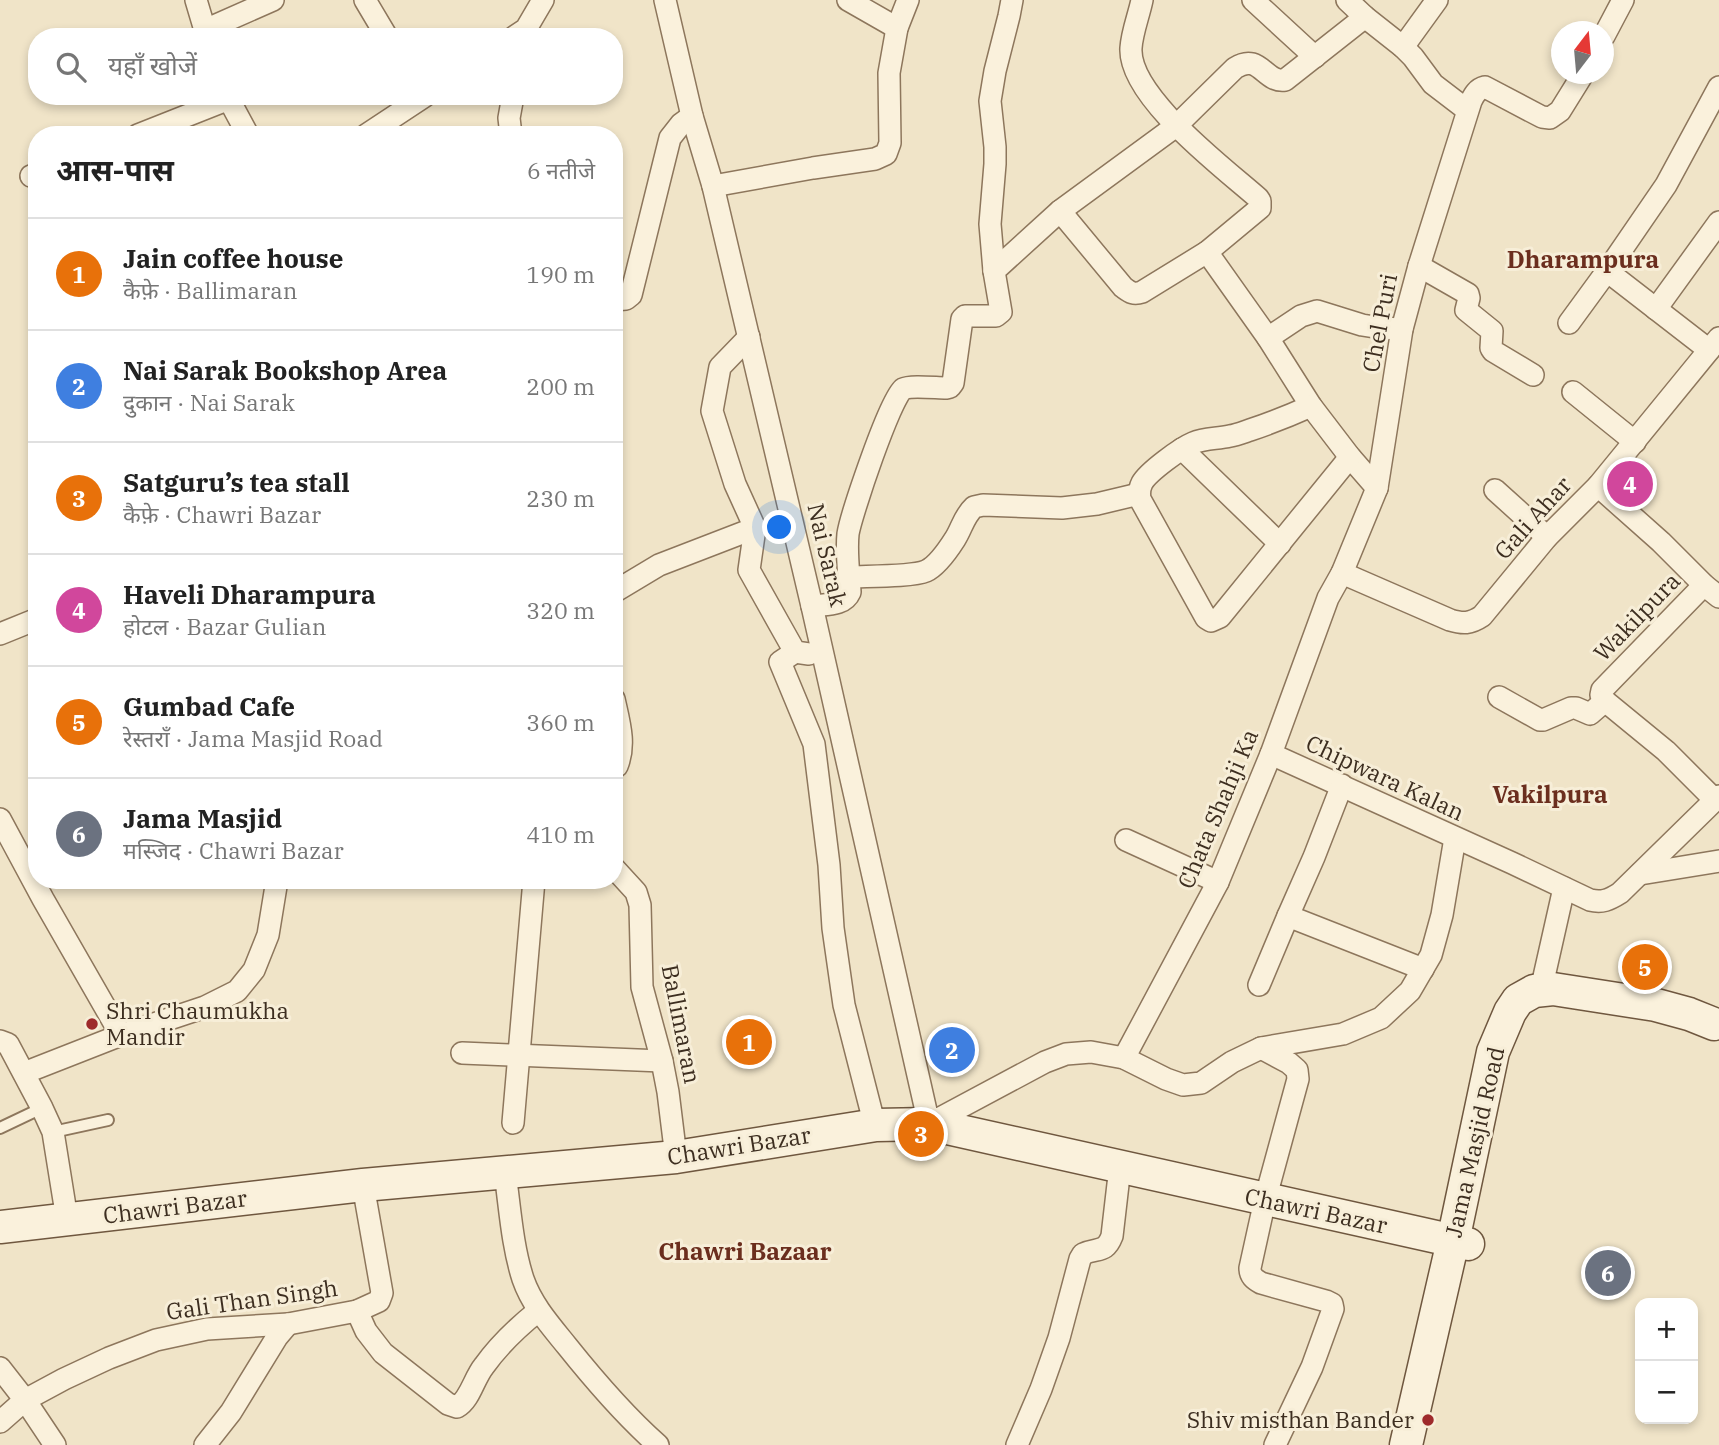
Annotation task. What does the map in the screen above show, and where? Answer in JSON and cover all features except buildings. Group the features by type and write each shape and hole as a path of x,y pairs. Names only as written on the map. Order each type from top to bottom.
{"street":[{"path":"196,0 204,28"},
{"path":"216,28 273,0"},
{"path":"365,0 382,28"},
{"path":"525,28 543,0"},
{"name":"Nai Sarak","path":"665,0 749,337 929,1124"},
{"path":"848,0 897,28"},
{"path":"713,186 875,159 886,154 890,143 889,72 897,28 908,0"},
{"path":"812,606 843,602 850,593 847,544 852,517 878,443 902,390 908,387 950,387 953,383 962,319 965,316 996,316 1001,312 990,224 995,148 990,101 1012,0"},
{"path":"1060,211 1123,287 1136,294 1207,252 1260,208 1260,201 1175,126 1139,76 1131,48 1142,0"},
{"path":"1253,0 1315,57"},
{"path":"1347,0 1404,47 1433,84 1467,110"},
{"path":"1404,47 1437,0"},
{"path":"1612,21 1623,0"},
{"path":"994,271 1060,211 1175,126 1235,68 1242,64 1257,65 1280,82 1289,78 1365,17"},
{"name":"Chel Puri","path":"1342,573 1377,488 1402,328 1467,110 1475,93 1485,87 1542,117 1550,118 1560,111 1577,84"},
{"path":"1569,323 1654,205 1719,87"},
{"path":"160,126 211,105"},
{"path":"232,105 243,126"},
{"path":"378,126 407,105"},
{"path":"510,126 511,105"},
{"path":"623,299 631,295 670,138 681,124 692,116"},
{"path":"1656,309 1719,222"},
{"path":"1207,252 1268,338 1311,406 1377,488"},
{"path":"1419,266 1468,294 1467,312 1492,331 1493,351 1533,375"},
{"path":"1607,271 1656,309 1714,344"},
{"path":"1268,338 1301,316 1317,311 1362,325 1402,328"},
{"path":"749,337 720,366 712,411 735,484 755,528 749,570 796,652"},
{"name":"Gali Ahar","path":"1342,573 1450,620 1469,624 1482,616 1548,537 1598,486 1714,344"},
{"path":"1573,393 1635,442"},
{"path":"1311,406 1276,422 1230,436 1206,439 1182,449 1142,482 1139,494 1203,615 1211,621 1220,617 1350,457"},
{"path":"1182,449 1280,544"},
{"path":"1598,486 1712,591"},
{"path":"1496,490 1548,537"},
{"path":"849,577 916,574 927,571 955,539 964,519 974,507 1062,508 1097,504 1139,494"},
{"path":"623,587 659,565 755,528"},
{"name":"Chata Shahji Ka","path":"1124,1058 1218,882 1271,754 1328,598 1342,573"},
{"name":"Wakilpura","path":"1712,591 1602,690 1601,695 1717,798"},
{"path":"0,634 28,623"},
{"path":"823,655 796,652 780,662 814,744 829,865 833,928 844,1005 875,1125"},
{"path":"1499,697 1540,720 1571,708 1590,714 1605,701"},
{"name":"Chipwara Kalan","path":"1271,754 1598,902 1608,901 1620,893 1717,798"},
{"path":"1259,985 1342,785"},
{"path":"0,819 28,871"},
{"path":"929,1124 1045,1062 1066,1054 1091,1052 1124,1058 1183,1085 1201,1083 1232,1062 1261,1048 1343,1034 1381,1018 1410,991 1431,955 1455,838"},
{"path":"1126,840 1218,882"},
{"path":"1640,874 1719,861"},
{"name":"Ballimaran","path":"623,878 636,892 640,905 642,987 662,1060 676,1157"},
{"path":"1541,990 1564,887"},
{"path":"38,889 121,1035"},
{"path":"24,1073 121,1035 205,1007 237,991 254,970 268,936 276,889"},
{"path":"513,1123 533,889"},
{"path":"1288,916 1423,969"},
{"name":"Jama Masjid Road","path":"1420,1445 1460,1242 1493,1052 1518,1000 1534,991 1553,989 1656,1005 1717,1025"},
{"name":"Jama Masjid Road","path":"1406,1445 1511,1037 1520,1020 1536,1012 1554,1008 1689,1026 1717,1025"},
{"path":"0,1041 8,1044 53,1132 67,1219"},
{"path":"1261,1048 1289,1063 1297,1070 1298,1079 1265,1200 1250,1274 1254,1280 1261,1283 1326,1301 1332,1304 1333,1310 1312,1367 1275,1445"},
{"path":"462,1053 662,1060"},
{"name":"Chawri Bazar","path":"0,1227 363,1185 676,1157 875,1125 929,1124 1460,1242"},
{"path":"1017,1445 1059,1338 1080,1259 1083,1254 1101,1250 1108,1245 1112,1236 1121,1167"},
{"path":"505,1173 514,1245 524,1280 538,1311 631,1421 658,1445"},
{"name":"Gali Than Singh","path":"0,1422 25,1400 64,1379 156,1340 206,1329 288,1324 357,1311 379,1301 382,1293 363,1185"},
{"path":"357,1311 366,1331 383,1353 448,1404 457,1407 464,1403 483,1366 521,1325 538,1311"},
{"path":"209,1444 288,1324"},
{"path":"0,1368 54,1445"}],"lane":[{"path":"0,1128 42,1108"},
{"path":"53,1132 108,1121"}],"place":[{"name":"Haveli Dharampura","path":"1630,484"},
{"name":"Gumbad Cafe","path":"1645,967"},
{"name":"Shri Chaumukha Mandir","path":"92,1024"},
{"name":"Jain coffee house","path":"749,1042"},
{"name":"Nai Sarak Bookshop Area","path":"952,1050"},
{"name":"Satguru’s tea stall","path":"921,1134"},
{"name":"Jama Masjid","path":"1608,1273"},
{"name":"Shiv misthan Bander","path":"1428,1420"}],"district":[{"name":"Dharampura","path":"1583,260"},
{"name":"Vakilpura","path":"1550,795"},
{"name":"Chawri Bazaar","path":"745,1252"}]}
